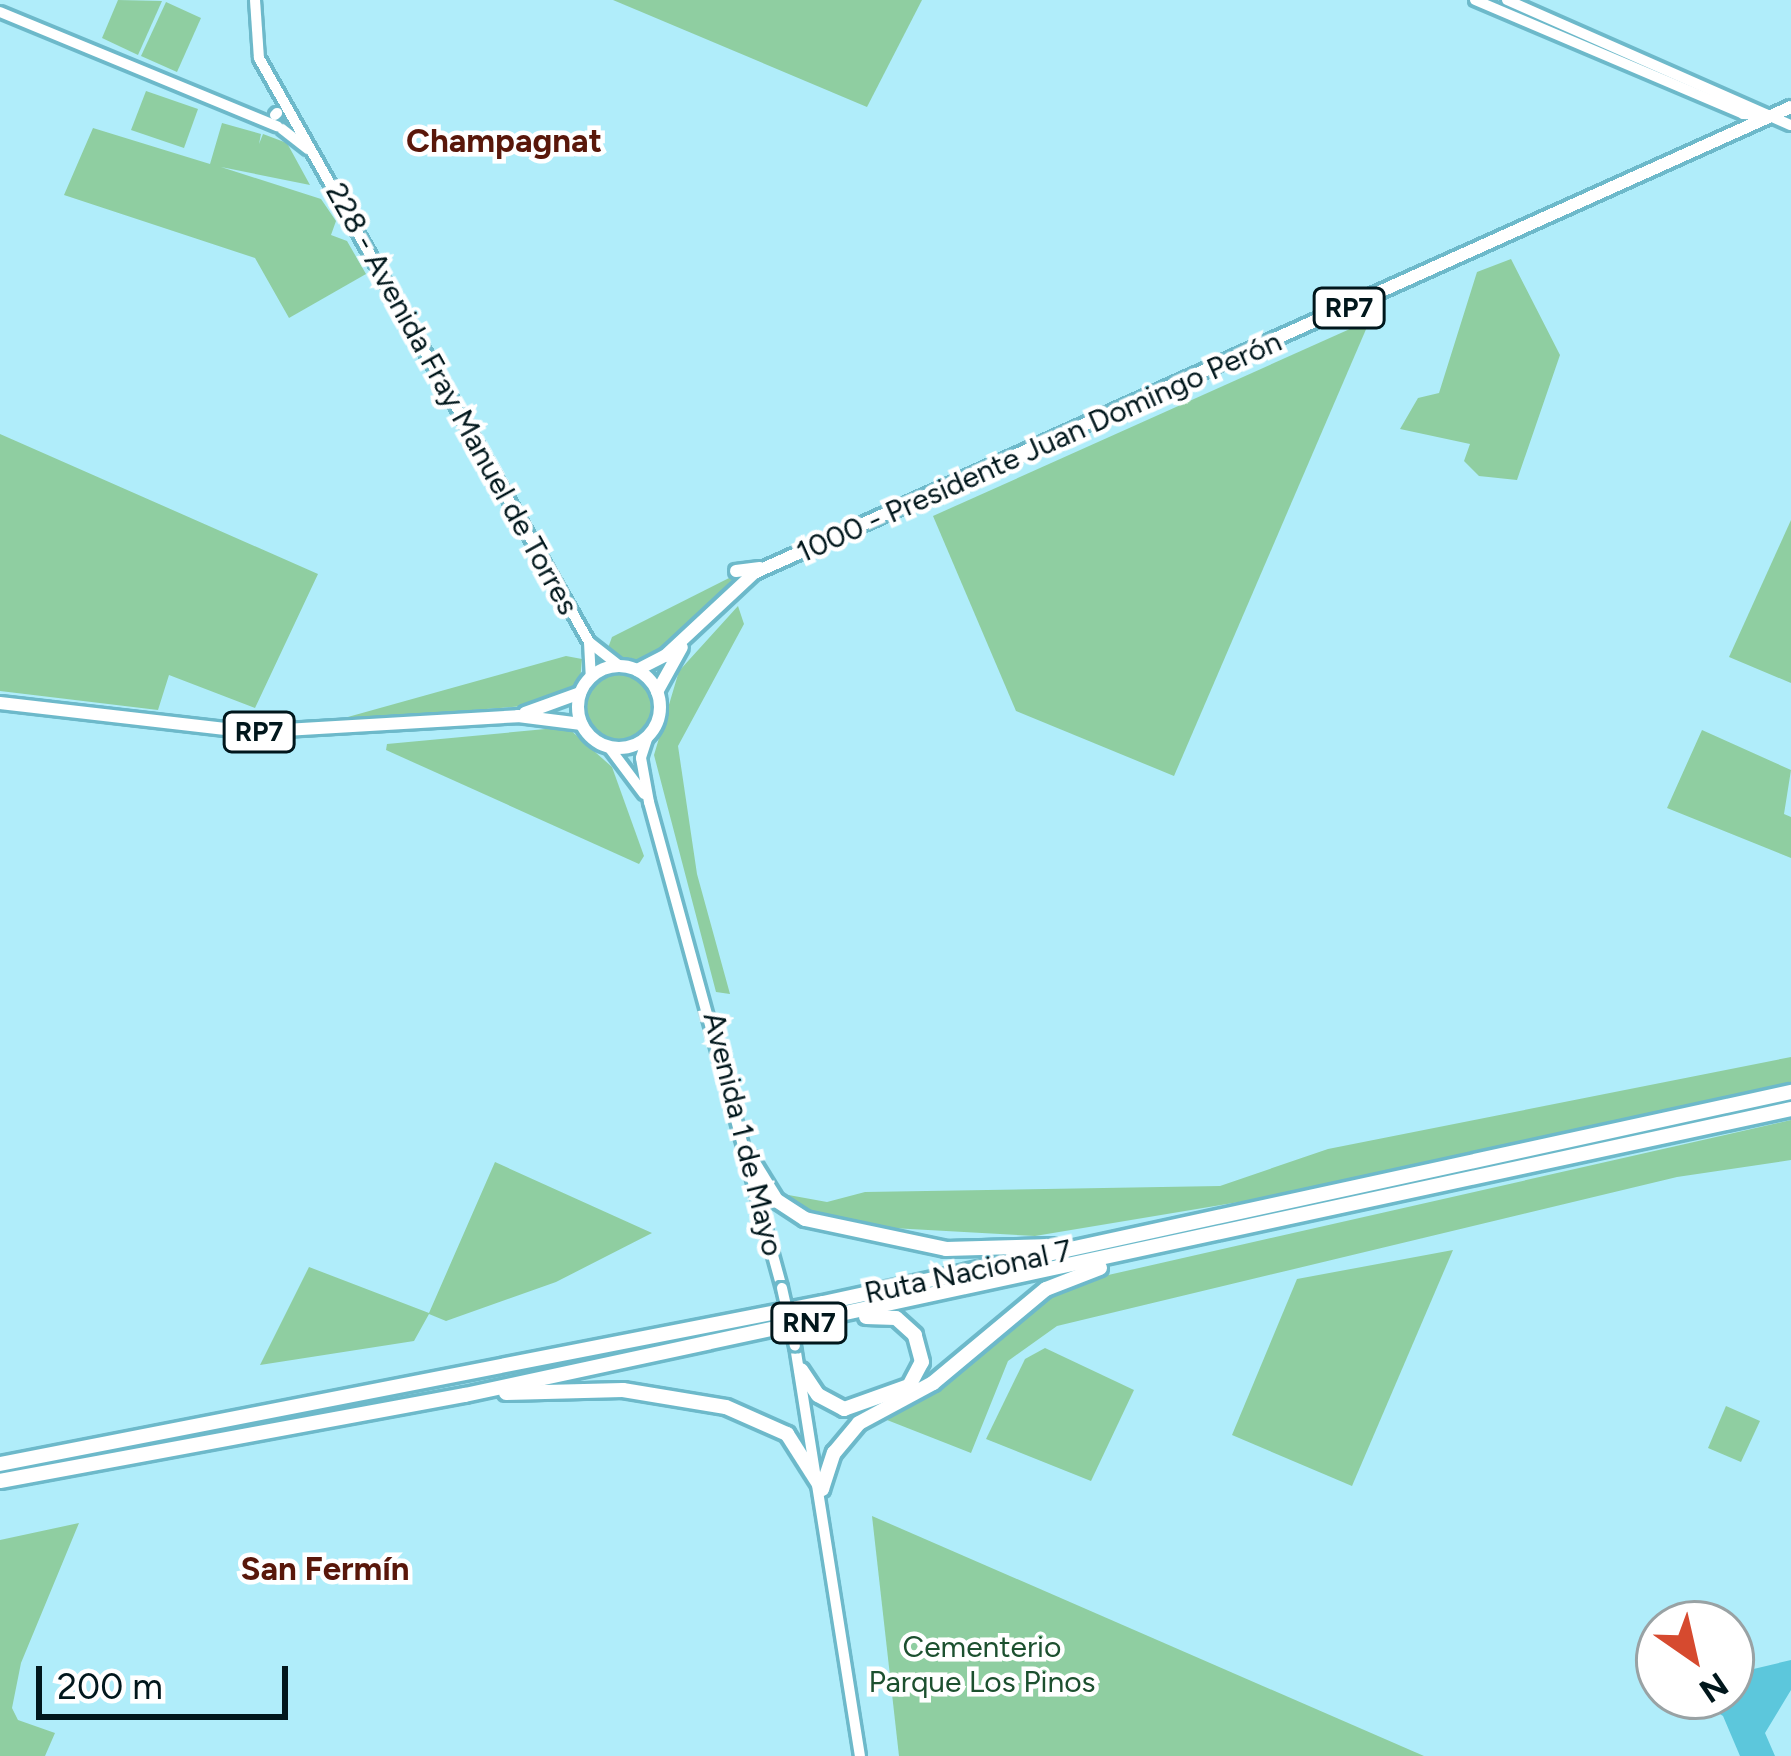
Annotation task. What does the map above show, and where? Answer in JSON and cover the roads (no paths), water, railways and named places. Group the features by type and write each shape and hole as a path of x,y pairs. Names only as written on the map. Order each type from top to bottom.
{"highway":[{"name":"Ruta Nacional 7","path":"0,1464 1123,1239 1791,1092"},
{"name":"Ruta Nacional 7","path":"0,1481 465,1395 1791,1109"},
{"path":"750,1158 776,1200 797,1216 878,1238 970,1250 1123,1239"},
{"path":"822,1489 834,1454 859,1423 933,1383 1046,1289 1155,1248"},
{"path":"801,1370 826,1402 856,1409 899,1393 919,1372 920,1346 902,1321 836,1317"},
{"path":"465,1395 610,1389 715,1404 787,1434 822,1489"}],"main road":[{"path":"0,12 256,122 282,119 278,91 254,45 255,0"},
{"path":"1475,0 1743,114 1772,115"},
{"path":"1507,0 1791,125"},
{"name":"1000 - Presidente Juan Domingo Perón","path":"638,670 767,568 1791,106"},
{"name":"228 - Avenida Fray Manuel de Torres","path":"282,119 315,155 589,642 620,666"},
{"path":"736,571 767,568"},
{"name":"RP7","path":"648,736 658,720 657,692 688,635"},
{"name":"228 - Avenida Fray Manuel de Torres","path":"589,642 591,677"},
{"path":"648,736 608,746 581,724 580,693 591,677 620,666 638,670 657,692"},
{"name":"RP7","path":"518,716 580,693"},
{"name":"RP7","path":"0,703 251,732 518,716 581,724"},
{"name":"Avenida 1 de Mayo","path":"648,736 641,758 649,802 750,1158 801,1370 860,1756"},
{"name":"Avenida 1 de Mayo","path":"608,746 649,802"}],"water":[{"path":"1791,1660 1791,1690 1765,1733 1775,1756 1740,1756 1725,1720 1755,1720 1755,1669"}],"district":[{"name":"Champagnat","path":"504,141"},
{"name":"San Fermín","path":"325,1569"}],"park label":[{"name":"Cementerio Parque Los Pinos","path":"982,1664"}]}
